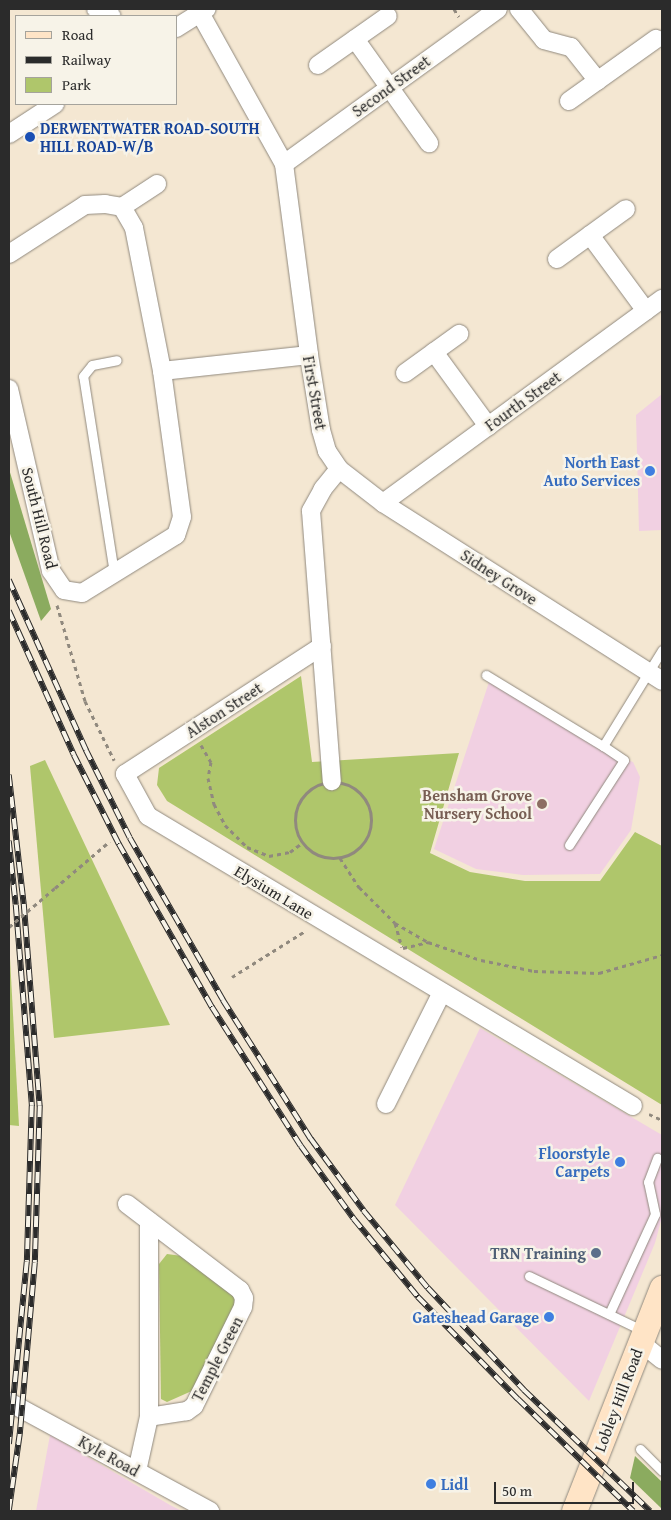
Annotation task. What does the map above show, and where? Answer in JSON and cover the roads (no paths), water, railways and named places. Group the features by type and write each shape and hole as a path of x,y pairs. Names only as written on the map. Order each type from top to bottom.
{"main road":[{"name":"Lobley Hill Road","path":"574,1511 613,1418 642,1336 662,1288"}],"street":[{"path":"96,9 110,15"},
{"name":"Second Street","path":"284,164 498,9"},
{"path":"519,9 544,40 571,47 598,81"},
{"path":"178,27 204,11"},
{"name":"First Street","path":"204,11 284,164 309,356 321,430 326,451 340,469"},
{"path":"318,65 388,16"},
{"path":"355,39 429,143"},
{"path":"569,101 656,39"},
{"path":"9,134 53,105"},
{"path":"9,254 85,205 104,204 122,207 157,184"},
{"name":"South Hill Road","path":"9,389 51,571 64,590 82,594 176,535 182,517 162,371 134,228 122,207"},
{"path":"557,259 626,209"},
{"path":"590,235 646,311"},
{"name":"Fourth Street","path":"383,503 662,299"},
{"path":"405,373 459,334"},
{"path":"434,352 488,426"},
{"path":"162,371 309,356"},
{"path":"332,781 311,510 323,489 340,469"},
{"name":"Sidney Grove","path":"340,469 383,503 656,677"},
{"name":"Alston Street","path":"125,774 322,646"},
{"name":"Elysium Lane","path":"125,774 148,816 633,1106"},
{"path":"386,1104 442,992"},
{"name":"Temple Green","path":"128,1204 240,1290 244,1298 243,1307 194,1406 187,1412 149,1417"},
{"path":"137,1471 149,1417 149,1221"},
{"path":"642,1336 662,1360"},
{"name":"Kyle Road","path":"9,1402 210,1511"}],"lane":[{"path":"114,574 83,376 92,365 117,360"},
{"path":"603,746 656,677 662,650"},
{"path":"486,675 624,760 570,844"},
{"path":"609,1314 655,1214 648,1182 657,1158"},
{"path":"529,1276 609,1314 642,1336"},
{"path":"640,1449 662,1471"}],"railway":[{"path":"9,580 86,750 130,838 223,1000 311,1139 364,1211 428,1288 524,1390 650,1511"},
{"path":"9,611 74,755 119,844 212,1007 301,1146 354,1219 418,1297 518,1399 633,1511"},
{"path":"9,775 24,904 40,1106 35,1263 20,1434 9,1511"},
{"path":"9,841 32,1106 27,1262 9,1444"}],"place":[{"name":"DERWENTWATER ROAD-SOUTH HILL ROAD-W/B","path":"30,137"},
{"name":"North East Auto Services","path":"650,471"},
{"name":"Bensham Grove Nursery School","path":"542,804"},
{"name":"Floorstyle Carpets","path":"620,1162"},
{"name":"TRN Training","path":"596,1253"},
{"name":"Gateshead Garage","path":"549,1317"},
{"name":"Lidl","path":"431,1484"}]}
